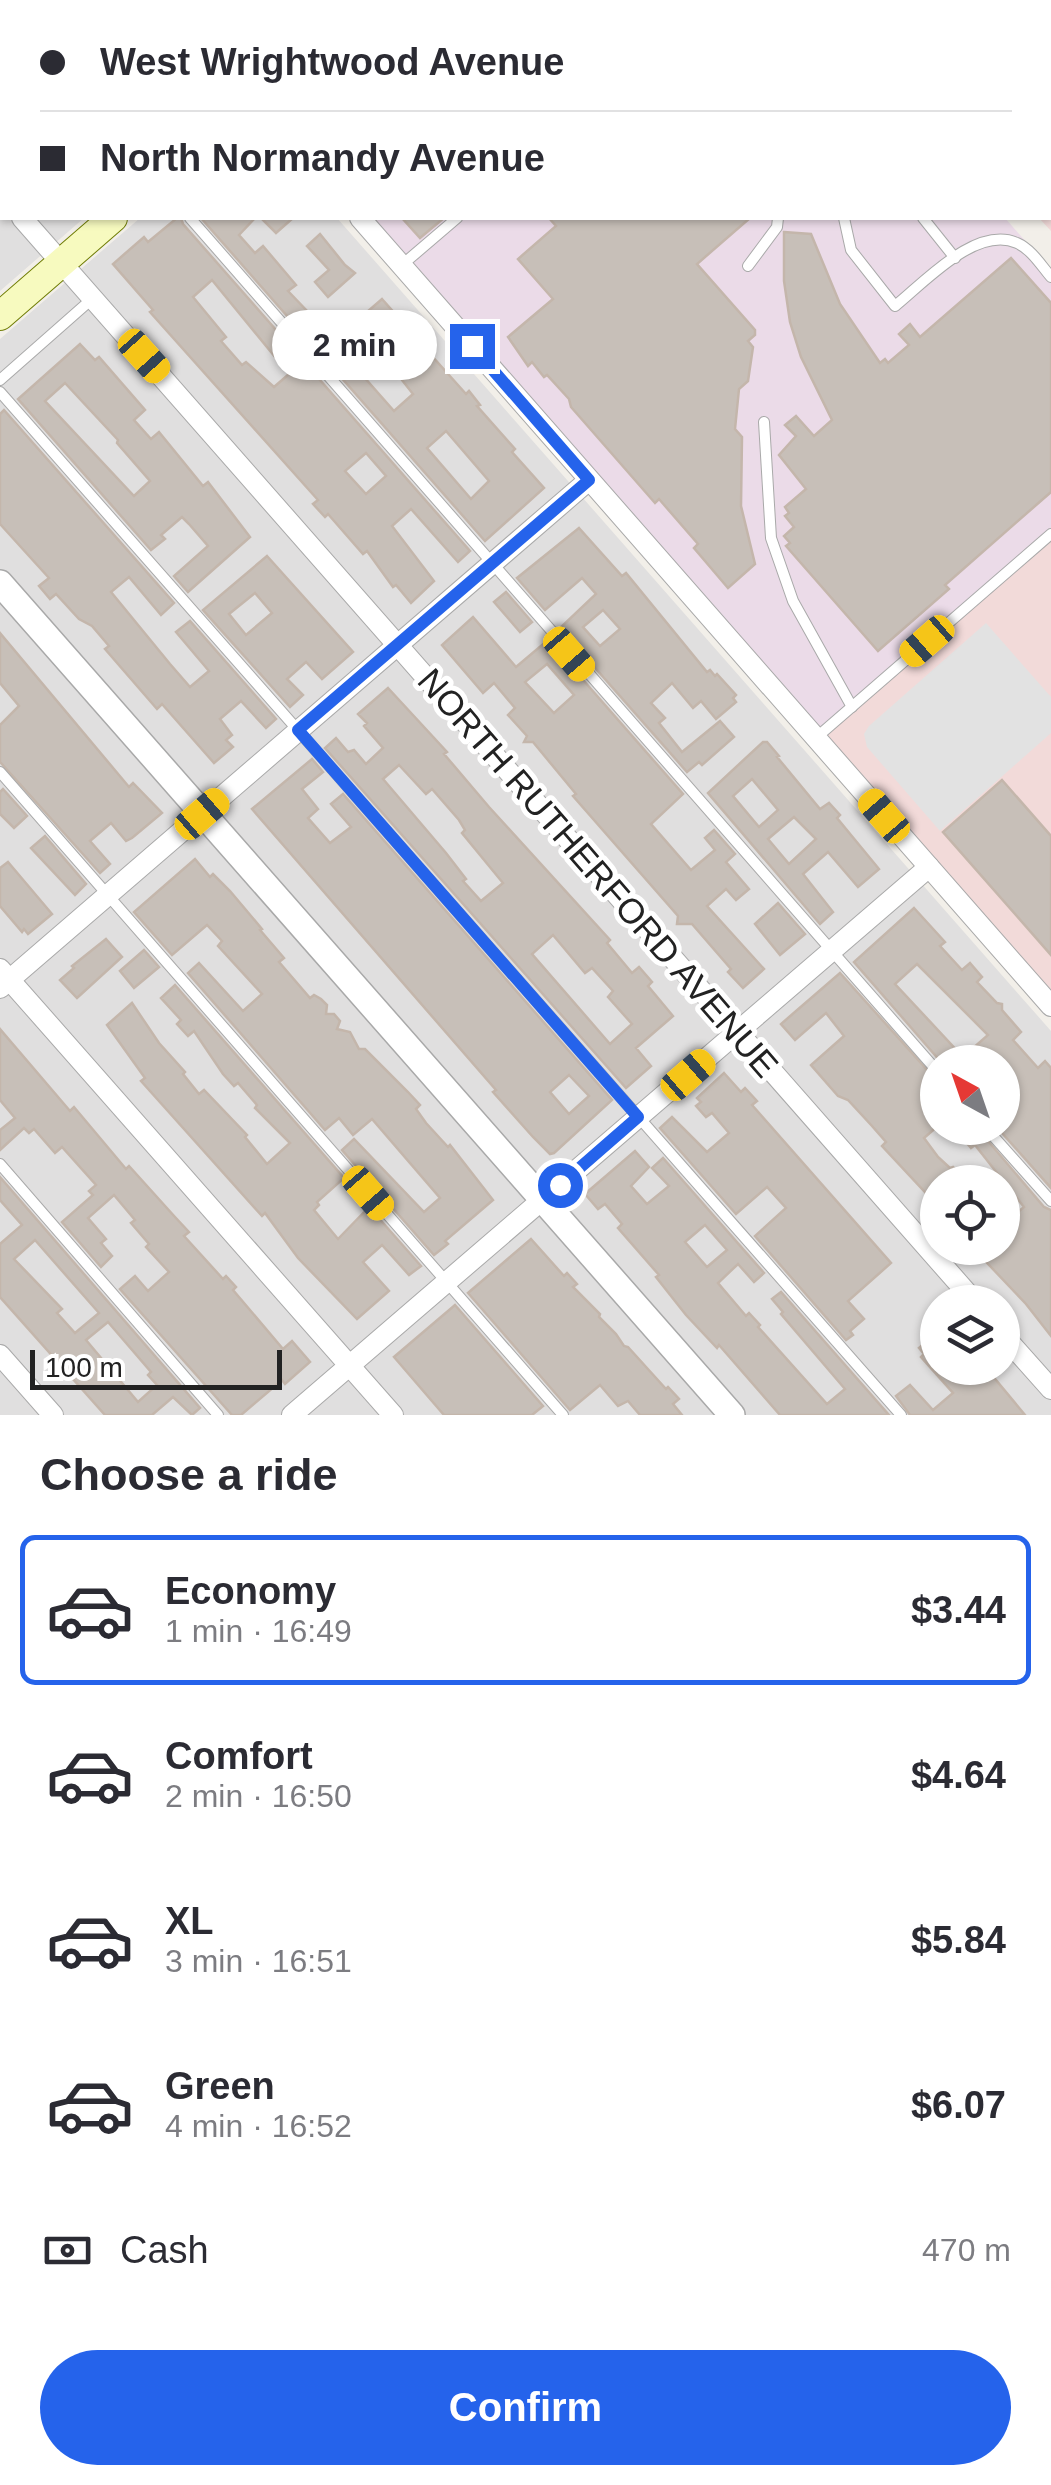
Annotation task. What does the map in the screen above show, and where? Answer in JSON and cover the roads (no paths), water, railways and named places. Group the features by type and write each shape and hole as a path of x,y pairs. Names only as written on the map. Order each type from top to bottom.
{"main road":[{"path":"0,316 111,220"}],"street":[{"name":"NORTH RUTHERFORD AVENUE","path":"24,220 960,1285"},
{"path":"362,220 1051,1006"},
{"path":"393,1415 3,979 108,895 589,480"},
{"path":"0,583 732,1415"},
{"path":"292,1415 929,867"},
{"path":"1020,1354 1051,1389"},
{"path":"0,1355 53,1415"}],"lane":[{"path":"192,220 920,1052"},
{"path":"402,265 455,220"},
{"path":"748,266 777,227 778,220"},
{"path":"844,220 851,250 895,306 955,258 988,238 1018,243 1051,277"},
{"path":"925,220 955,258"},
{"path":"0,380 93,298"},
{"path":"0,392 900,1415"},
{"path":"764,422 772,538 794,601 852,707"},
{"path":"816,738 1051,534"},
{"path":"0,772 563,1415"},
{"path":"1001,1145 1051,1201"},
{"path":"0,1164 218,1415"}]}
